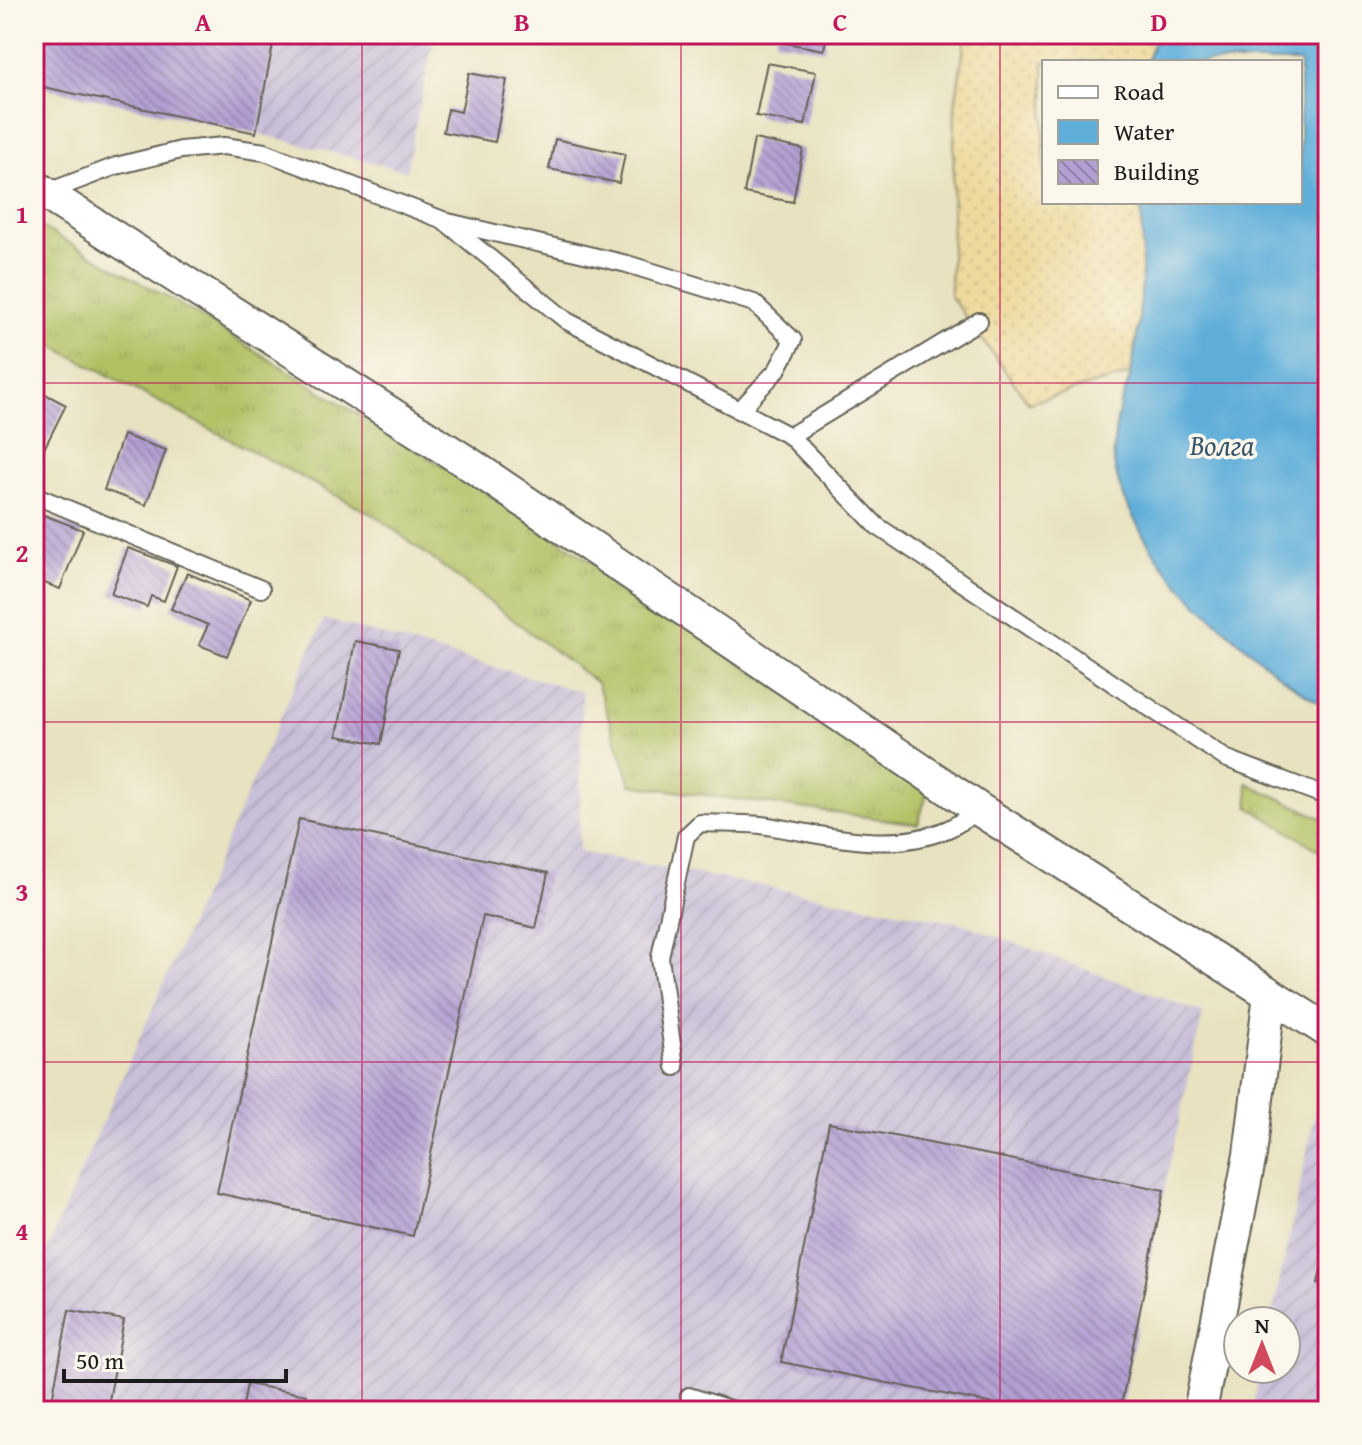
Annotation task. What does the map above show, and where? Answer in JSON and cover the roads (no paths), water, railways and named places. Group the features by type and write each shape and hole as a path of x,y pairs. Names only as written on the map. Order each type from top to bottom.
{"street":[{"path":"40,190 471,465 980,810 1328,1031"},
{"path":"1200,1411 1250,1155 1270,994"}],"lane":[{"path":"40,190 181,150 224,146 265,152 443,220 627,264 754,303 793,340 777,370 739,411"},
{"path":"443,220 567,321 790,436 877,526 1225,758 1328,797"},
{"path":"790,436 979,321"},
{"path":"34,495 261,589"},
{"path":"675,1067 660,957 686,836 700,823 759,825 830,838 877,842 919,838 949,828 980,810"},
{"path":"689,1396 736,1411"}],"water":[{"name":"Волга","path":"1157,34 1328,34 1328,707 1267,666 1175,580 1158,559 1126,502 1116,474 1114,454 1116,426 1130,376 1140,308 1141,204 1302,204 1302,60 1147,60"}]}
